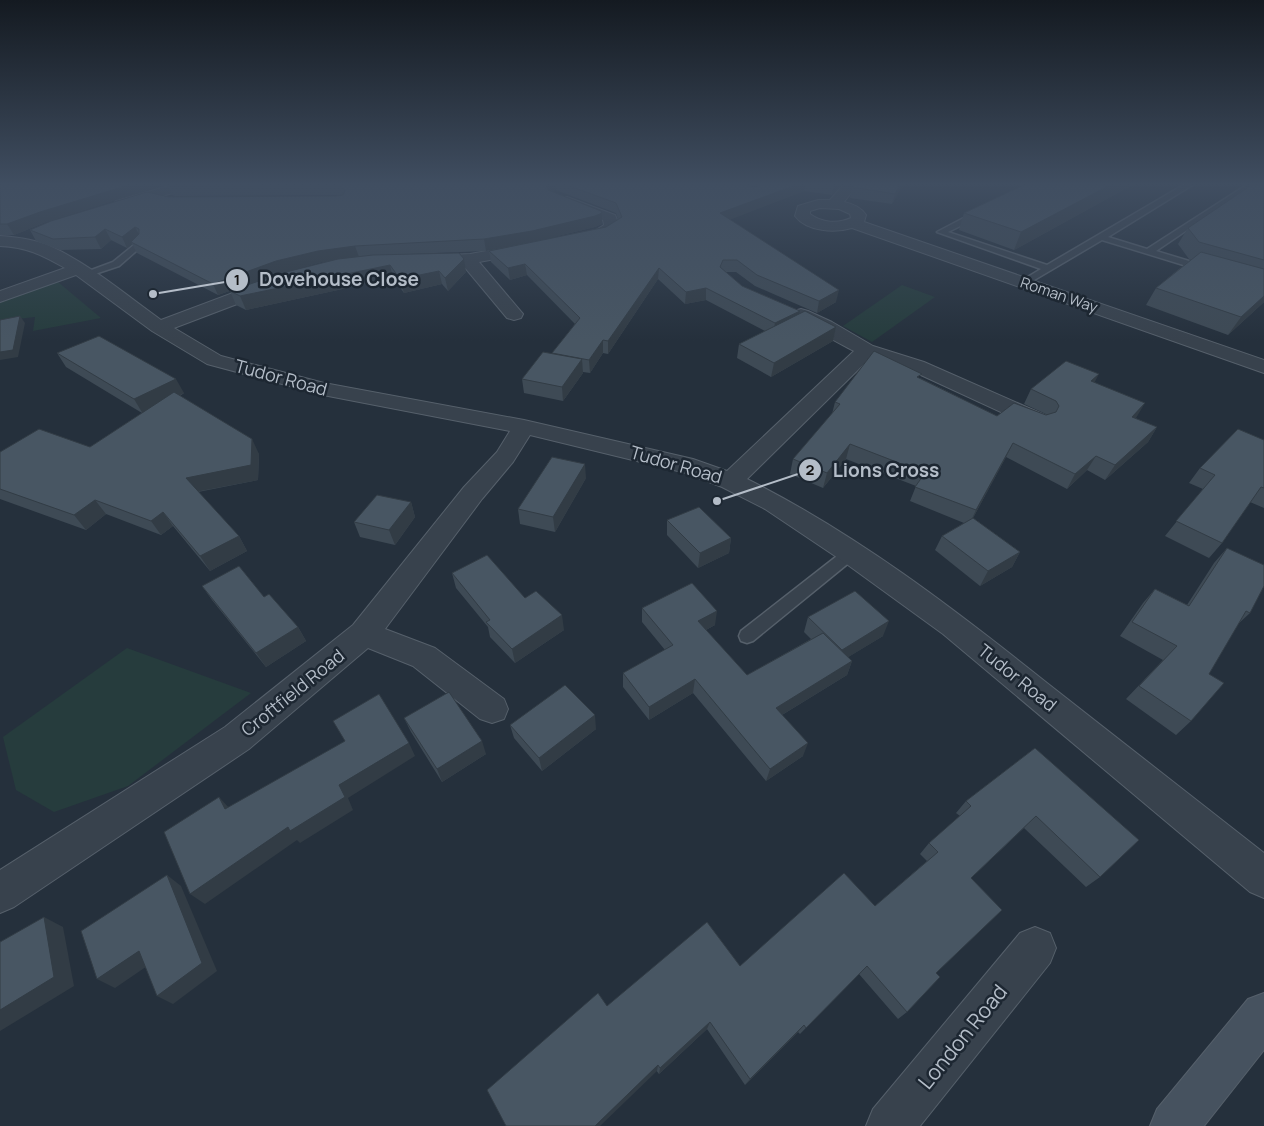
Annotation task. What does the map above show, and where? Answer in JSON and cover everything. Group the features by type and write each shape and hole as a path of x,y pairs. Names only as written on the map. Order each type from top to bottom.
{"street":[{"path":"562,242 586,237"},
{"name":"Roman Way","path":"892,237 1264,367"},
{"name":"Tudor Road","path":"12,241 46,250 81,272 159,327 214,360 323,389 524,427 693,467 731,481 774,503 851,553 954,626 1264,878"},
{"path":"414,261 470,259 543,246"},
{"path":"470,259 471,266 514,314"},
{"path":"0,297 81,272"},
{"path":"159,327 286,280"},
{"path":"782,307 825,326 866,350 918,366 1039,421"},
{"path":"731,481 866,350"},
{"name":"Croftfield Road","path":"0,893 237,738 364,634 473,493 505,457 524,427"},
{"path":"364,634 424,657 492,709"},
{"name":"London Road","path":"890,1126 1035,948"},
{"path":"1174,1126 1264,1015"}],"lane":[{"path":"954,237 1049,269"},
{"path":"1024,283 1100,237 1215,272"},
{"path":"1148,252 1172,237"},
{"path":"81,272 116,264 140,244"},
{"path":"747,636 851,553"}],"green space":[{"path":"58,282 101,318 33,331 35,317 0,321 0,302"},
{"path":"902,285 935,297 872,342 843,326"},
{"path":"127,648 251,693 128,786 54,812 16,790 3,737"}],"building":[{"path":"47,237 96,237 95,237 53,239"},
{"path":"136,237 499,237 355,246 318,251 276,261 213,284 131,242"},
{"path":"559,237 756,237 839,290 819,301 757,275 737,260 723,260 720,267 742,286 800,311 775,323 706,288 686,292 659,268 608,341 603,340 589,360 552,353 580,318 525,264 508,268 489,251"},
{"path":"1195,237 1264,237 1264,260 1199,242"},
{"path":"1201,252 1264,269 1264,296 1241,317 1156,288"},
{"path":"459,253 464,259 445,278 439,271 400,279 390,265 240,296 230,291 282,273 338,259 373,255"},
{"path":"805,311 836,327 774,363 739,344"},
{"path":"20,316 13,350 0,352 0,320"},
{"path":"99,336 176,379 134,399 57,353"},
{"path":"874,351 922,374 917,377 997,416 1014,403 1046,415 1056,412 1059,406 1056,401 1031,389 1066,361 1099,374 1091,381 1145,403 1132,417 1157,427 1115,465 1096,456 1075,474 1013,443 976,510 915,487 925,473 850,444 827,473 793,459 840,404 835,402"},
{"path":"543,352 582,359 562,387 522,379"},
{"path":"174,392 252,439 251,465 186,478 239,536 200,556 163,512 151,521 95,500 74,515 0,489 0,452 39,429 90,447"},
{"path":"1238,429 1264,440 1264,488 1261,487 1222,543 1176,521 1215,475 1200,468"},
{"path":"552,457 585,464 553,517 518,509"},
{"path":"377,495 411,502 389,530 354,522"},
{"path":"699,507 731,538 700,553 667,520"},
{"path":"973,518 1020,552 988,571 942,536"},
{"path":"1227,548 1264,565 1264,586 1250,613 1246,611 1209,674 1224,683 1191,721 1139,686 1177,646 1132,622 1155,589 1189,606"},
{"path":"487,555 525,598 536,591 562,615 512,649 486,622 490,620 452,573"},
{"path":"239,566 264,597 269,594 298,627 256,653 202,586"},
{"path":"692,583 717,611 698,621 747,675 823,633 852,661 776,708 808,743 770,769 695,679 649,707 623,673 673,645 642,608"},
{"path":"855,591 889,621 842,650 808,617"},
{"path":"565,685 595,715 539,758 510,725"},
{"path":"449,692 482,741 437,769 404,718"},
{"path":"379,694 409,743 339,785 345,797 290,831 288,827 190,894 164,832 219,797 225,809 345,741 333,721"},
{"path":"1035,748 1139,840 1100,877 1036,816 971,878 1002,910 936,973 940,977 907,1012 867,966 806,1028 804,1025 750,1079 710,1022 660,1068 658,1065 595,1126 506,1126 487,1090 598,993 607,1006 707,922 740,966 844,873 875,906 938,852 929,843 971,806 966,801"},
{"path":"167,875 202,963 157,996 139,951 97,979 81,931"},
{"path":"44,917 54,977 0,1010 0,942"}],"place":[{"name":"Dovehouse Close","path":"153,294"},
{"name":"Lions Cross","path":"717,501"}]}
